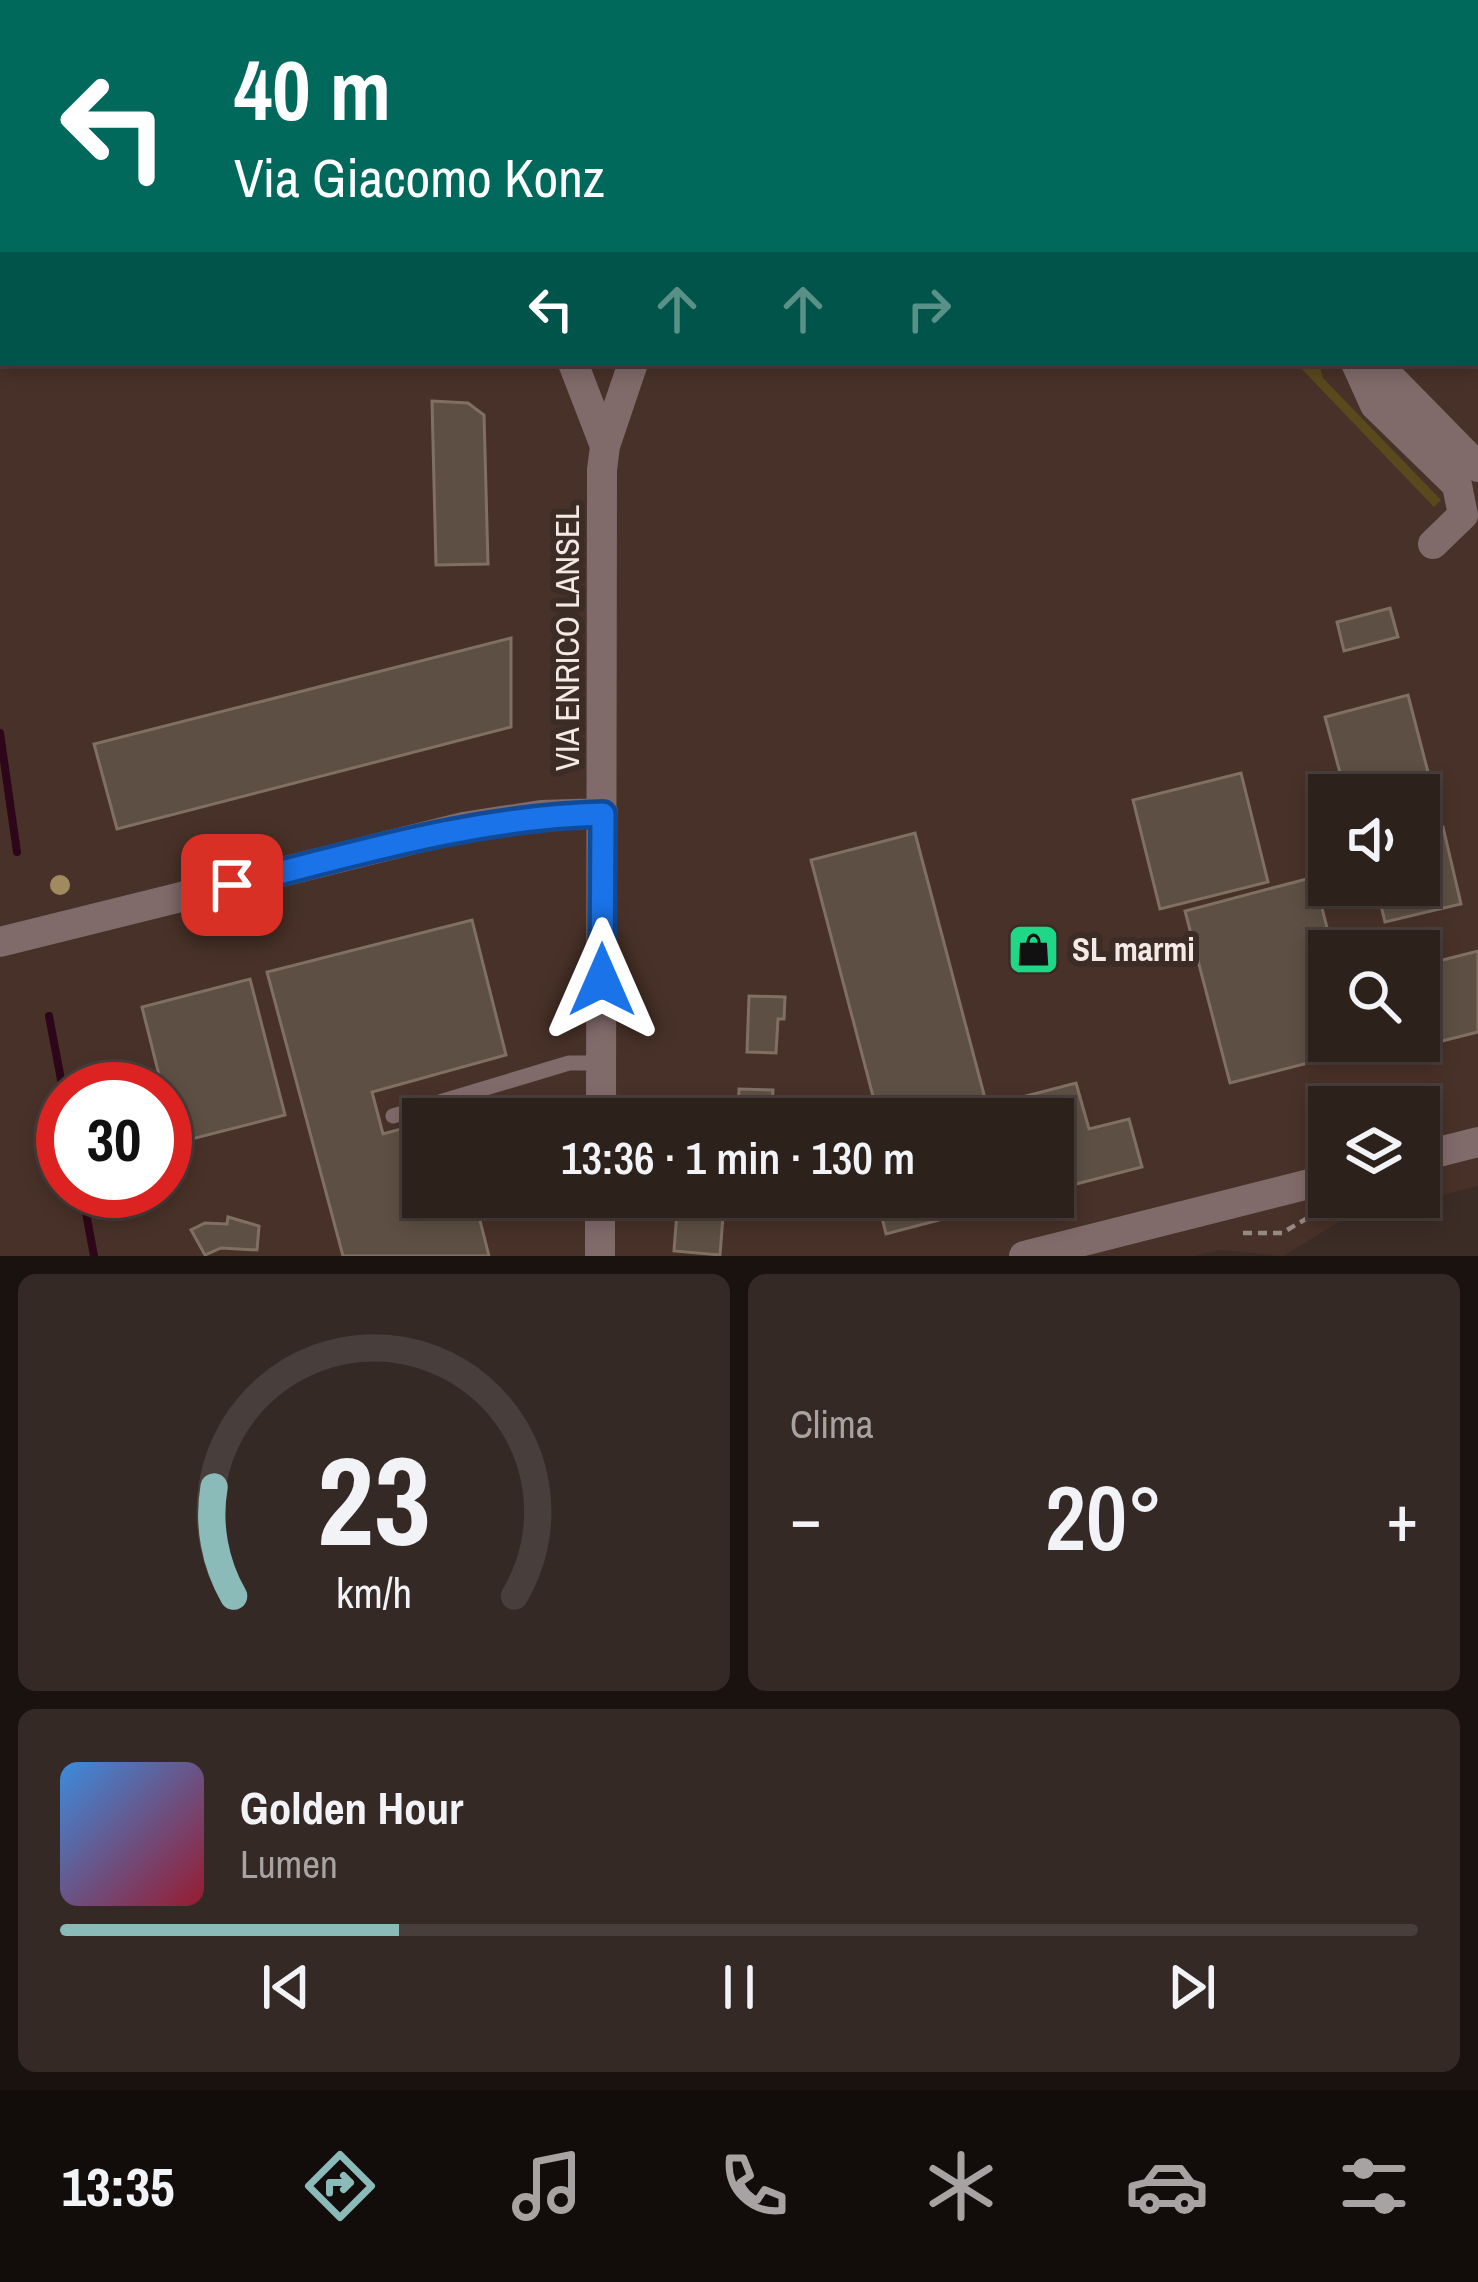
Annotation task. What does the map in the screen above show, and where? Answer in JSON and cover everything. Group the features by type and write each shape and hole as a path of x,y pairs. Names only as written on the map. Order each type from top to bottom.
{"street":[{"name":"VIA ENRICO LANSEL","path":"574,366 605,446"},
{"name":"VIA ENRICO LANSEL","path":"601,1098 605,446 632,366"},
{"path":"1357,366 1375,405 1456,485 1471,516 1433,544"},
{"path":"1379,366 1478,466"},
{"path":"0,942 463,827 541,815 603,814"},
{"path":"1440,1152 1478,1142"},
{"path":"1024,1256 1308,1185"},
{"path":"600,1218 600,1256"}],"lane":[{"path":"393,1116 569,1064 601,1064"}],"shaded area":[{"path":"0,366 1478,366 1478,1186 1440,1196 1440,1086 1308,1086 1308,1218 1354,1218 1339,1222 1283,1256 1220,1250 1194,1256 0,1256"},
{"path":"1299,366 1320,366 1323,378 1441,500 1434,507"}],"building":[{"path":"432,401 468,403 484,415 488,564 436,565"},
{"path":"1390,608 1398,637 1344,651 1337,622"},
{"path":"511,638 511,727 117,829 94,744"},
{"path":"1408,695 1428,774 1340,774 1325,717"},
{"path":"1241,773 1268,882 1160,909 1133,800"},
{"path":"1440,828 1461,904 1385,922 1381,906 1440,906"},
{"path":"915,833 985,1098 873,1098 811,860"},
{"path":"1308,879 1308,906 1321,906 1328,930 1308,930 1308,1062 1312,1062 1230,1083 1185,911"},
{"path":"472,920 506,1055 372,1092 383,1134 402,1129 402,1218 479,1218 489,1256 343,1256 267,972"},
{"path":"1478,951 1478,1032 1440,1042 1440,961"},
{"path":"250,979 285,1115 192,1139 192,1062 156,1062 142,1007"},
{"path":"749,996 785,997 776,1053 747,1052"},
{"path":"1076,1083 1089,1129 1129,1119 1142,1167 1074,1185 1074,1098 1018,1098"},
{"path":"739,1089 773,1090 772,1098 739,1098"},
{"path":"228,1217 259,1226 257,1250 221,1248 205,1255 191,1230 205,1223 227,1224"},
{"path":"676,1218 723,1218 720,1255 674,1251"},
{"path":"882,1218 947,1218 886,1234"}],"waterway":[{"path":"0,733 17,852"},
{"path":"49,1016 58,1062"},
{"path":"87,1218 94,1256"}],"place":[{"name":"SL marmi","path":"1033,949"}],"route":[{"path":"232,885 463,827 541,815 603,814 602,980"}]}
